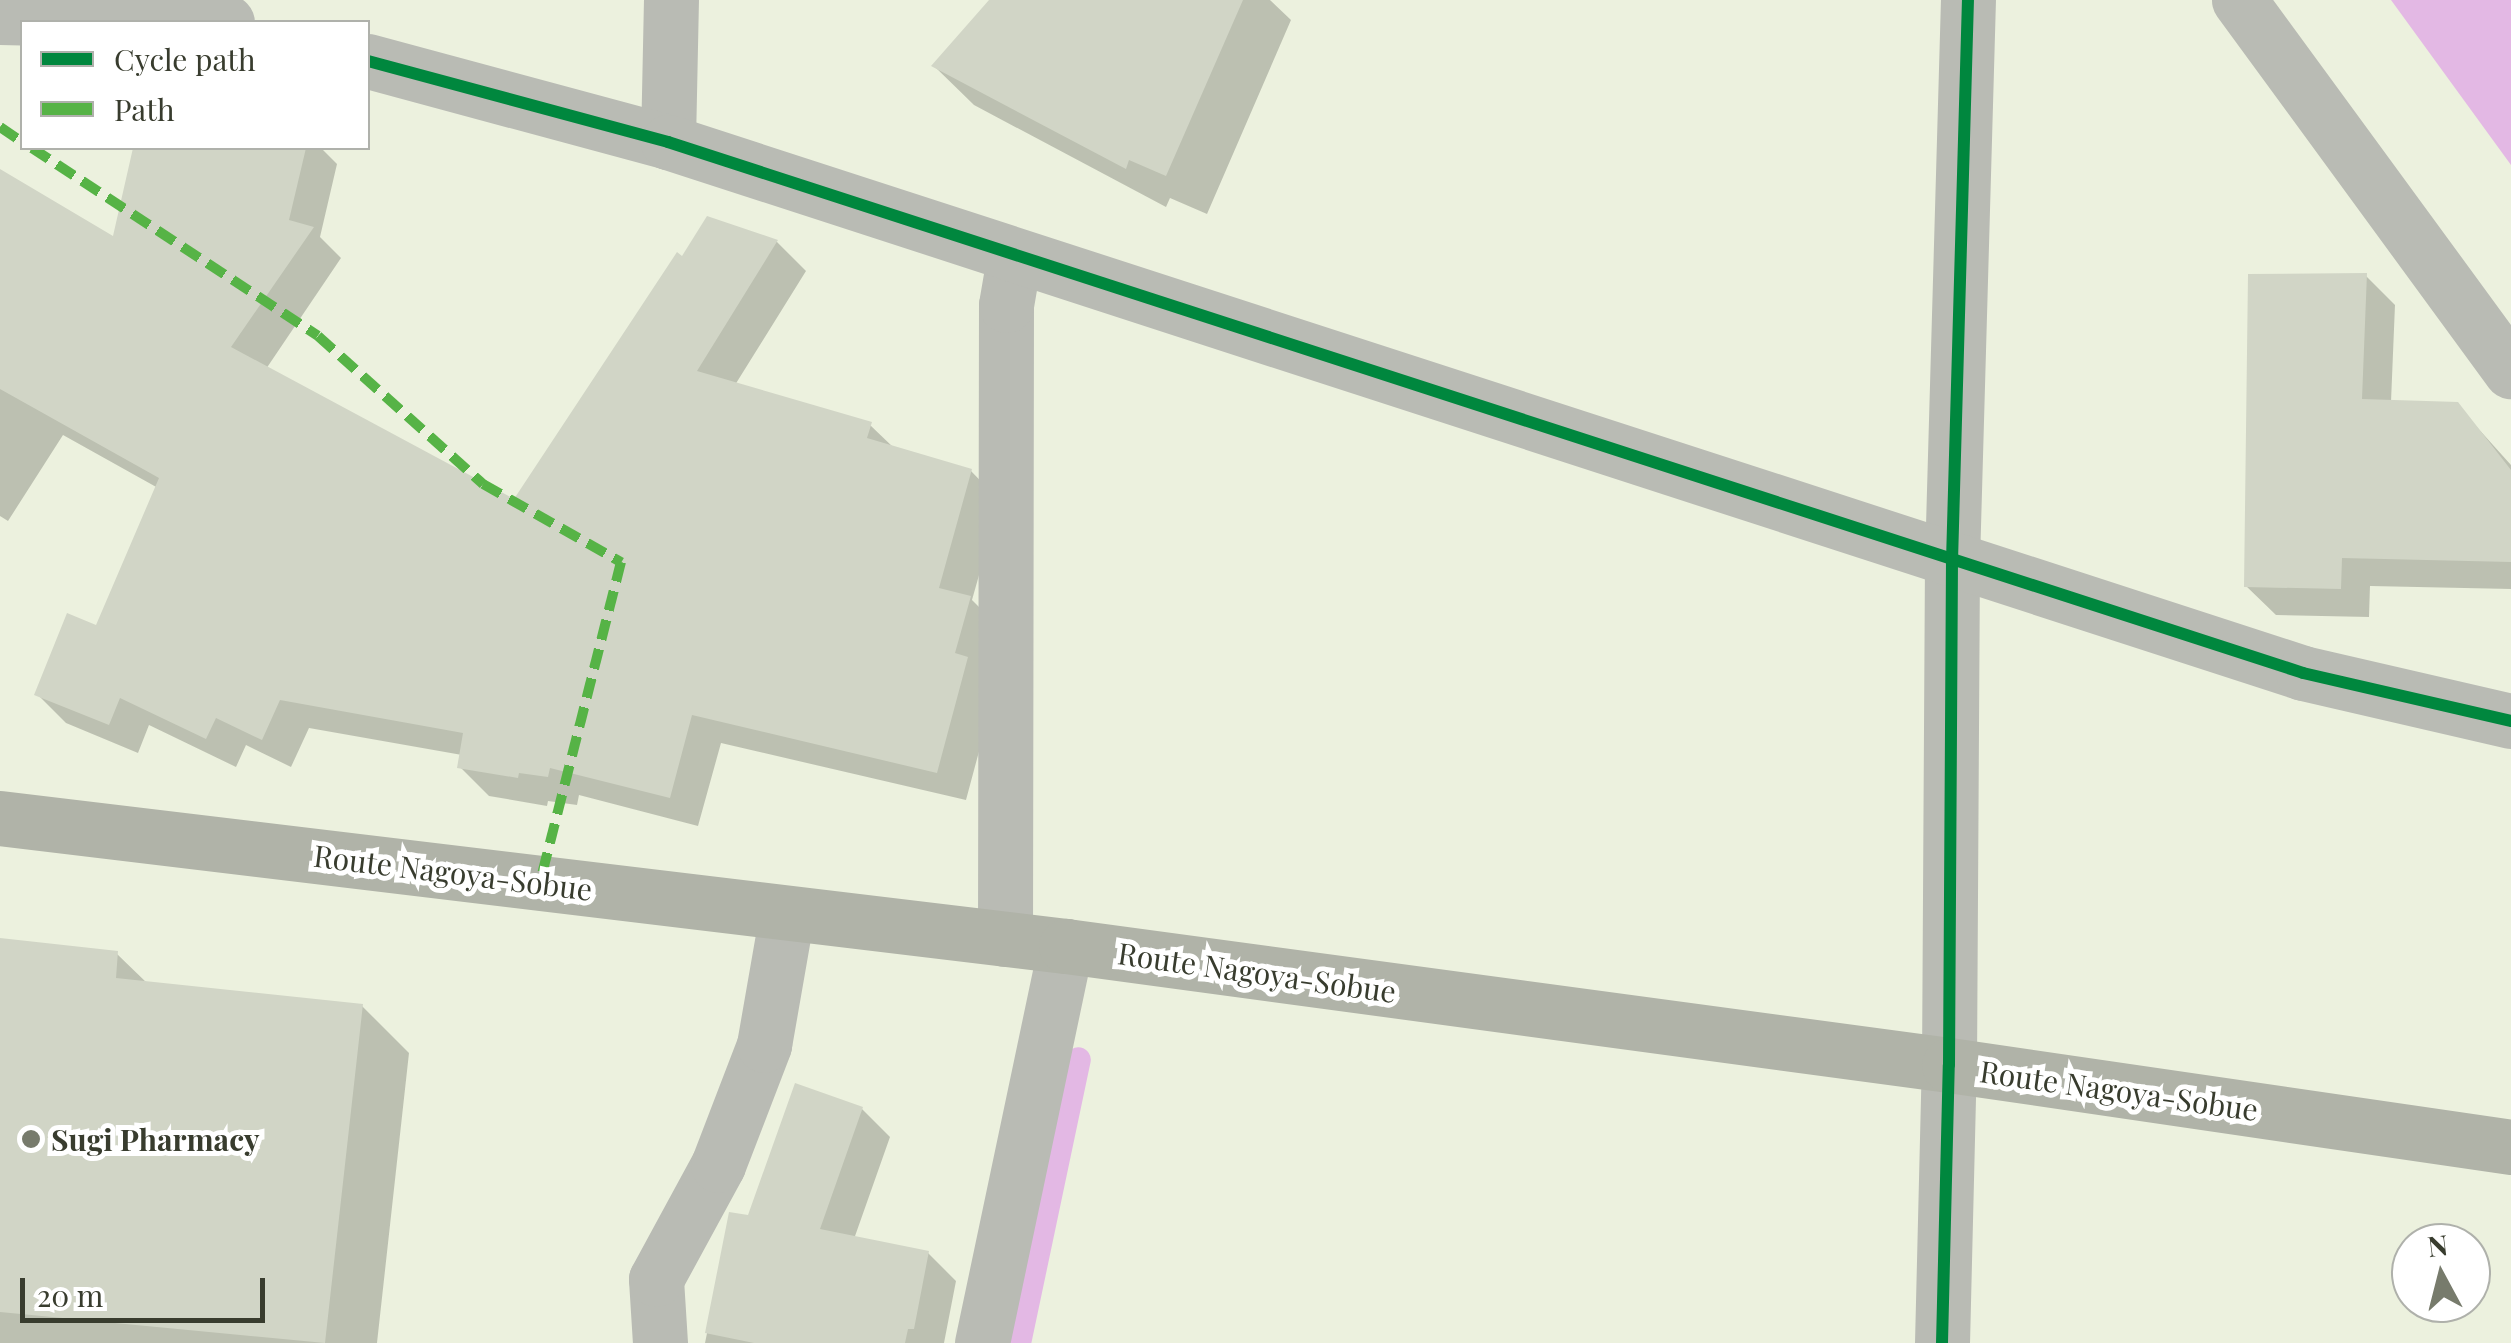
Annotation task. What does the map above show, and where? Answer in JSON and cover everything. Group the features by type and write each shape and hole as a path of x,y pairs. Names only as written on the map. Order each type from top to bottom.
{"main road":[{"name":"Route Nagoya-Sobue","path":"0,818 1005,938 1949,1065 2511,1147"}],"street":[{"path":"668,142 671,0"},
{"path":"1942,1343 1949,1065 1952,561 1968,0"},
{"path":"2238,0 2511,371"},
{"path":"14,11 188,20"},
{"path":"370,62 668,142 1014,258 2303,673 2511,721"},
{"path":"1005,938 1006,306 1014,258"},
{"path":"660,1343 656,1278 718,1165 764,1045 788,913"},
{"path":"982,1343 1066,946"}],"shaded area":[{"path":"2391,0 2511,0 2511,165"}],"building":[{"path":"989,0 1243,0 1166,176 1129,160 1126,169 931,66"},
{"path":"133,150 306,150 289,220 314,227 231,347 514,499 677,252 682,256 707,216 778,240 697,371 872,422 867,438 972,469 939,588 971,596 955,653 968,657 937,773 692,715 670,798 550,768 548,777 519,773 518,778 457,768 463,733 280,700 262,740 216,718 206,739 120,698 109,725 34,695 67,613 96,625 159,478 0,389 0,169 113,236"},
{"path":"2367,273 2362,399 2458,402 2511,470 2511,562 2342,558 2341,589 2244,587 2248,274"},
{"path":"0,938 118,951 116,978 363,1004 325,1343 0,1312"},
{"path":"795,1083 863,1107 820,1229 929,1251 914,1329 908,1329 905,1343 754,1343 705,1333 729,1212 748,1215"}],"waterway":[{"path":"1018,1343 1078,1059"}],"marked path":[{"path":"0,127 20,141"},
{"path":"35,150 318,336 483,484 621,562 540,883"}],"cycle path":[{"path":"1942,1343 1949,1065 1952,561 1968,0"},
{"path":"370,62 668,142 2303,673 2511,721"}],"place":[{"name":"Sugi Pharmacy","path":"31,1139"}]}
